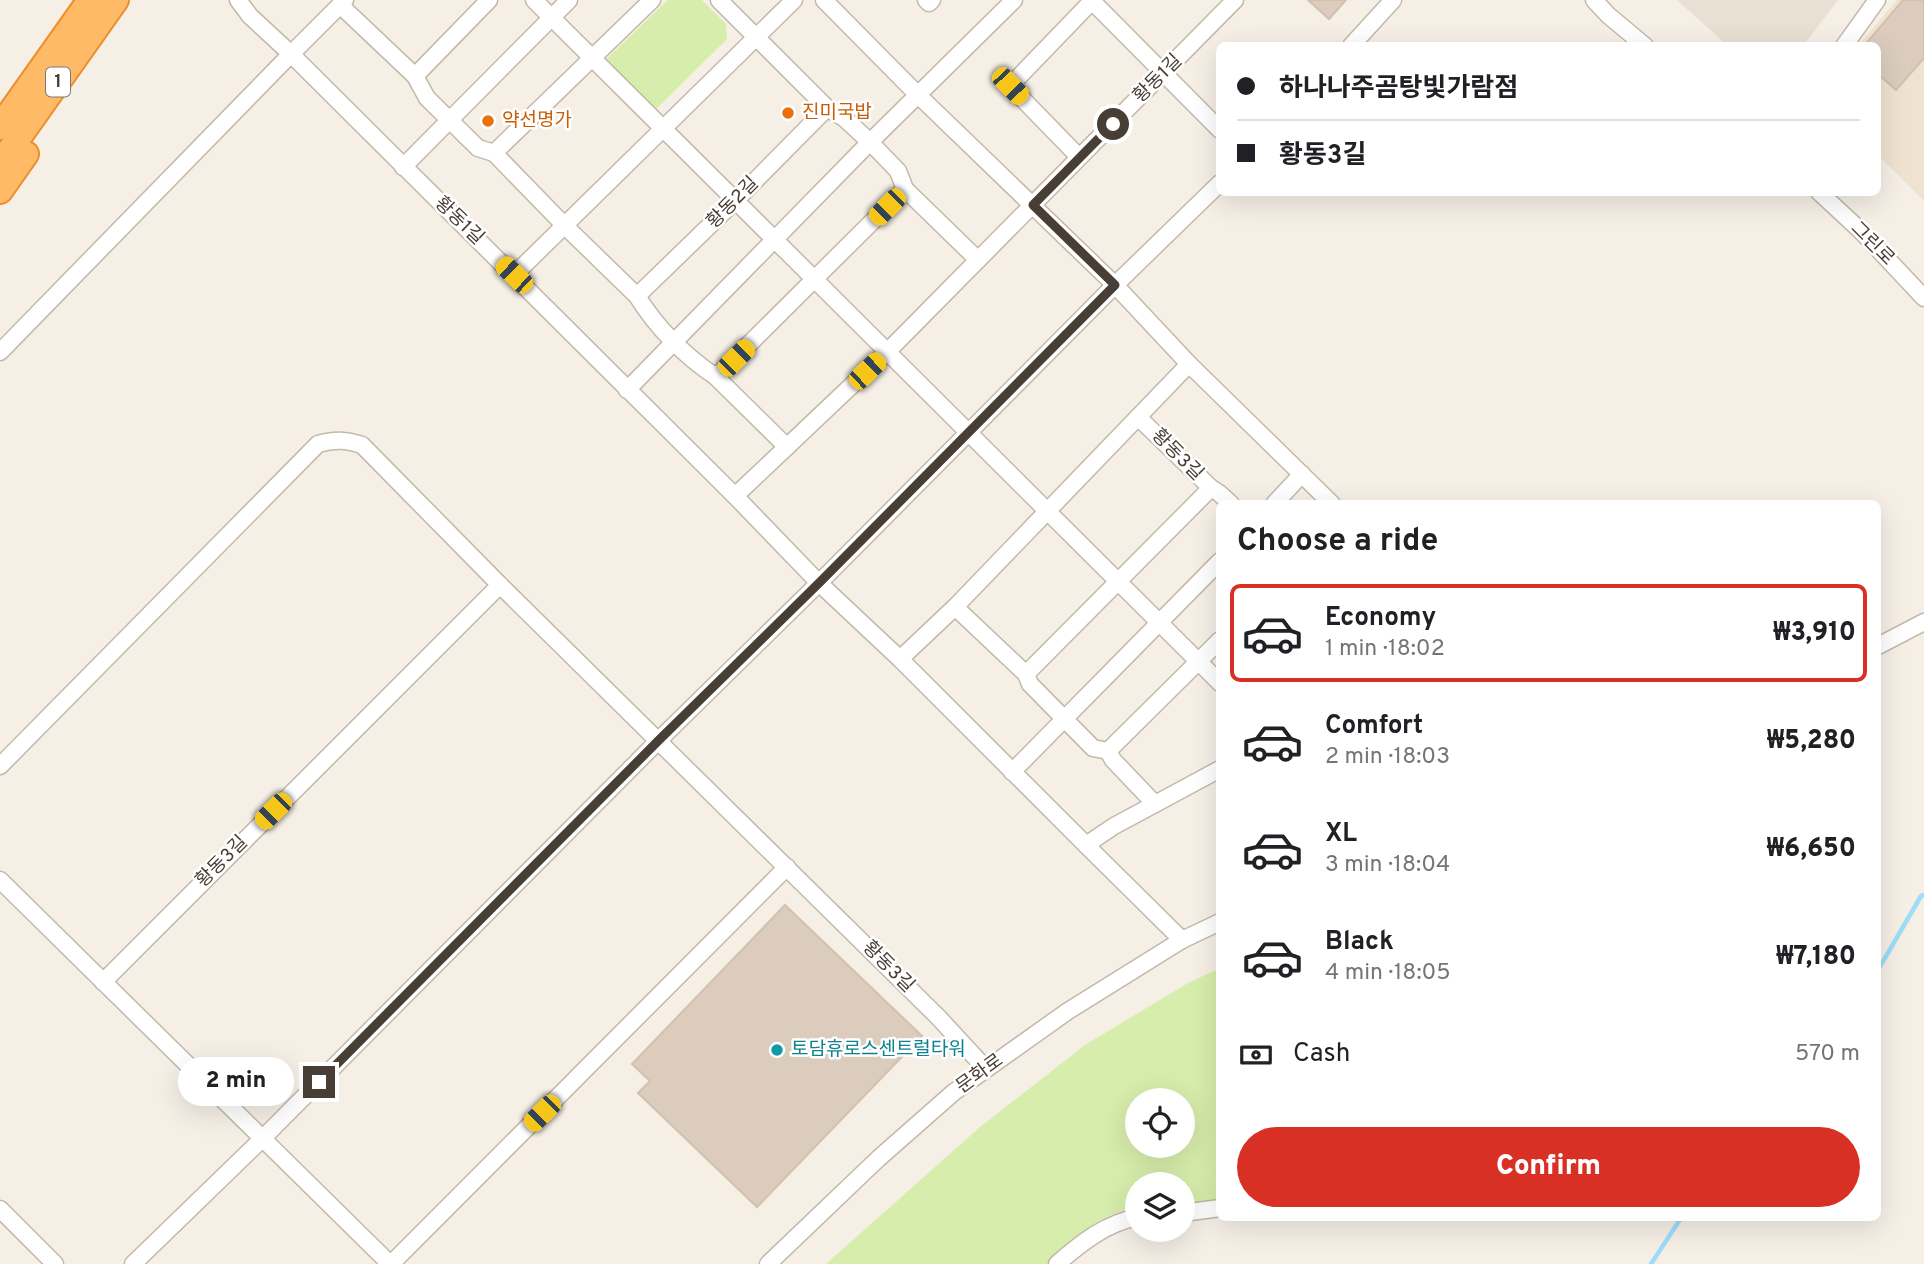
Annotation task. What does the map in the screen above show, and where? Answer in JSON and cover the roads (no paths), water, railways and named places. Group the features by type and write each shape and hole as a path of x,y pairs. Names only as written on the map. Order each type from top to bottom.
{"highway":[{"name":"1","path":"0,127 90,0"},
{"name":"1","path":"0,164 116,0"},
{"path":"0,191 75,81 94,32"}],"street":[{"name":"황동1길","path":"238,0 250,16 514,275 819,583"},
{"path":"415,76 489,0"},
{"path":"534,0 1216,678"},
{"path":"403,167 569,0"},
{"path":"494,153 652,0"},
{"path":"719,0 827,108 844,118 870,142 898,171 905,189 978,260"},
{"path":"514,275 794,0"},
{"path":"824,0 1115,285 1189,364 1328,500"},
{"path":"926,0 929,3 932,0"},
{"path":"627,390 870,142 1014,0"},
{"path":"1079,157 1010,86 1092,0 1216,126"},
{"name":"황동1길","path":"735,496 887,352 1235,0"},
{"path":"1354,42 1393,0"},
{"path":"1594,0 1640,42"},
{"path":"1847,42 1877,0"},
{"path":"0,352 343,2 415,76 427,99 478,148 494,153 637,296 651,318 674,342 698,365 716,377 787,447"},
{"name":"황동2길","path":"637,296 827,108"},
{"path":"133,1264 262,1139 1216,187"},
{"path":"716,377 905,189"},
{"name":"그린로","path":"1823,196 1862,232 1924,298"},
{"path":"1138,417 1189,364"},
{"name":"황동3길","path":"900,659 955,607 1138,417 1211,488 1026,674"},
{"name":"황동3길","path":"0,766 318,444 332,439 346,440 362,445 939,1018 986,1069"},
{"path":"1278,500 1302,474"},
{"path":"1211,488 1227,500"},
{"path":"1012,772 1216,565"},
{"path":"819,583 900,659 1182,940"},
{"name":"황동3길","path":"103,982 499,584"},
{"path":"955,607 1026,674 1030,684 1093,748 1108,751 1113,760 1155,804"},
{"path":"1881,644 1924,622"},
{"path":"1108,751 1216,644"},
{"path":"1086,845 1114,826 1216,771"},
{"path":"0,880 391,1264 787,867"},
{"name":"문화로","path":"768,1264 954,1091 1068,1011 1182,940 1216,924"},
{"path":"0,1209 55,1264"},
{"path":"1195,1211 1216,1209"},
{"path":"1057,1264 1101,1230 1125,1222"}],"waterway":[{"path":"1881,965 1924,895"},
{"path":"1651,1264 1679,1221"}],"place":[{"name":"진미국밥","path":"788,113"},
{"name":"약선명가","path":"488,121"},
{"name":"토담휴로스센트럴타워","path":"777,1050"}]}
